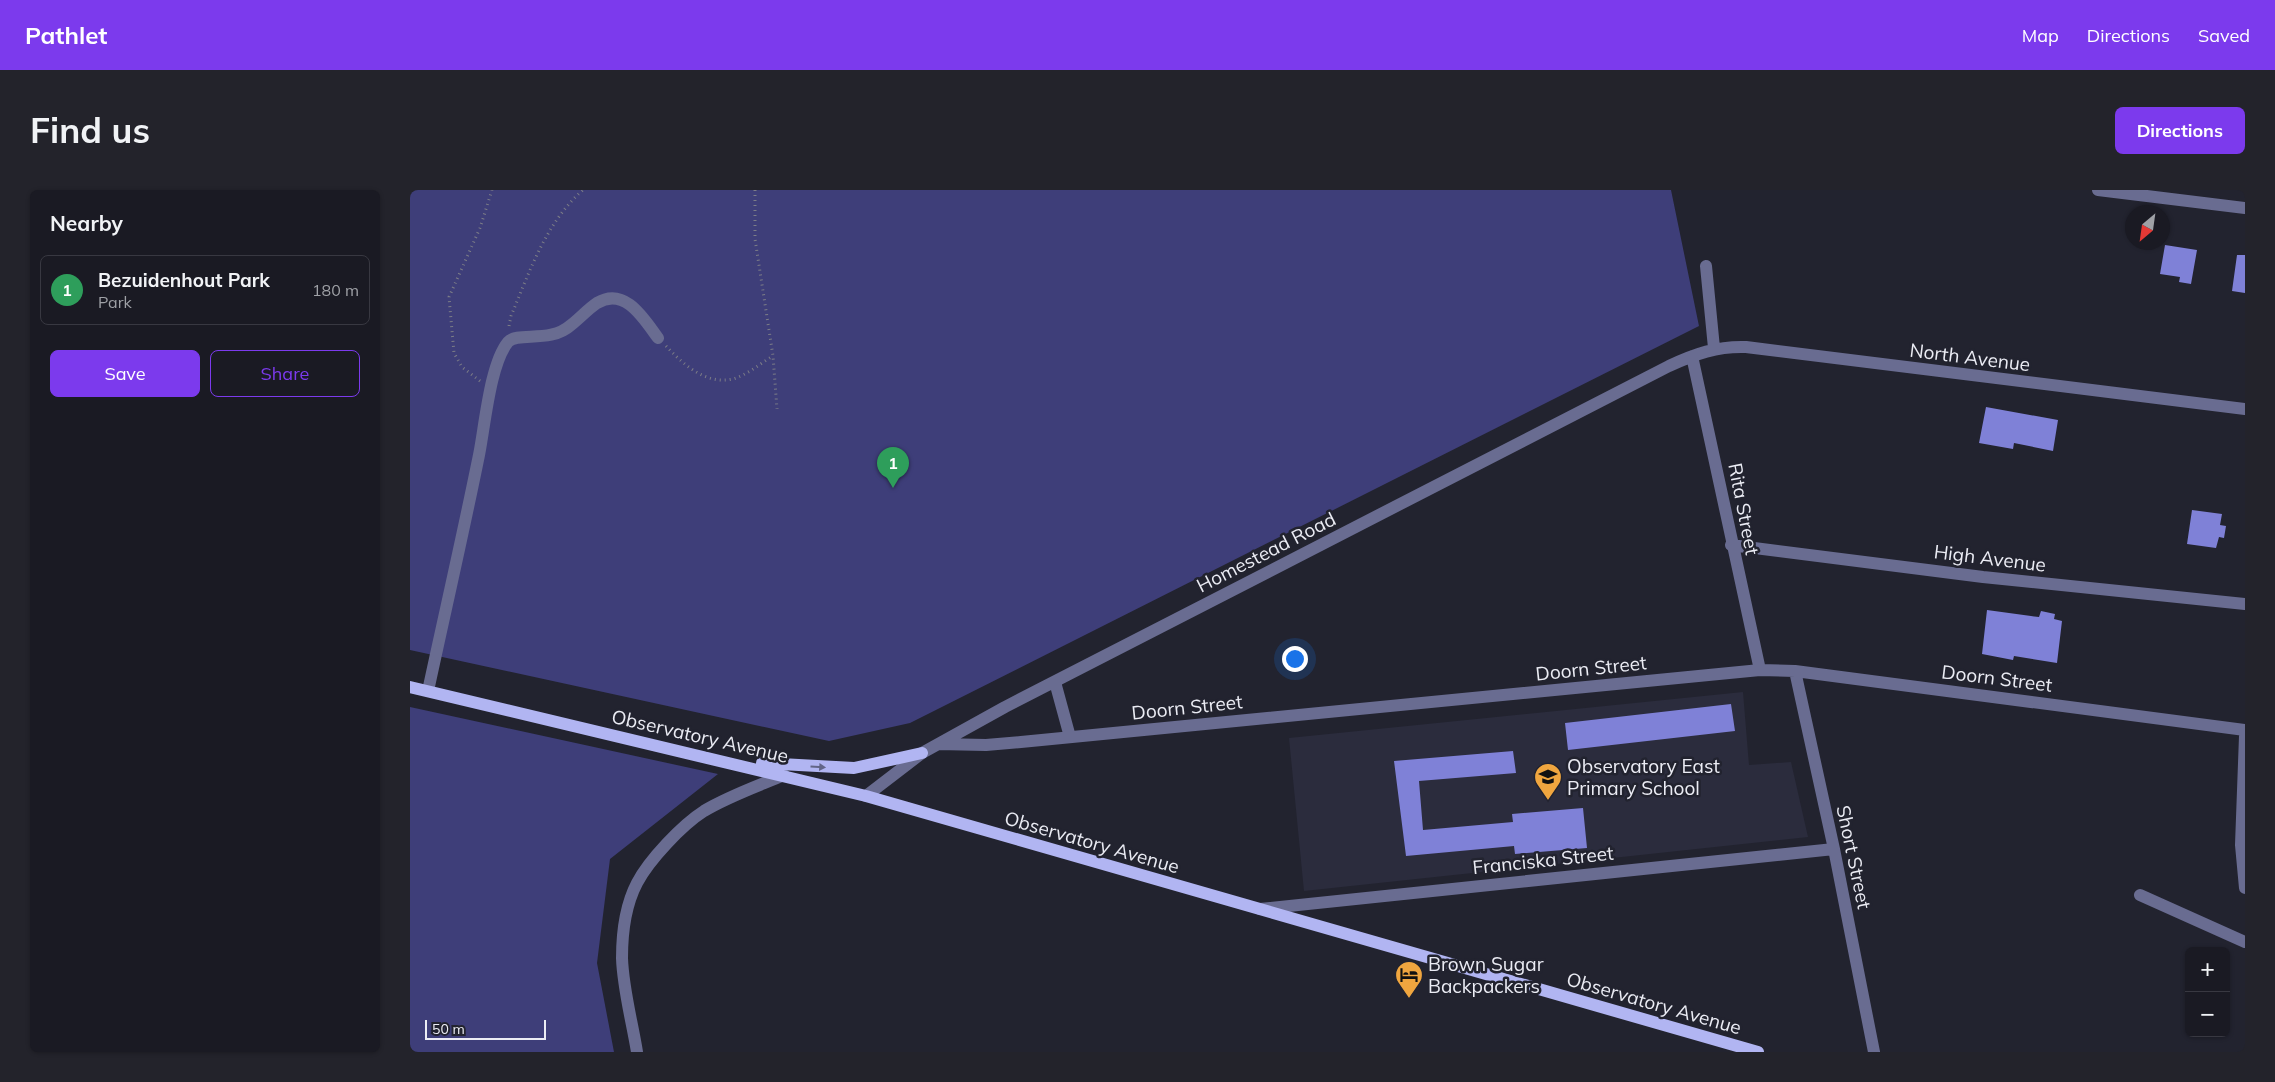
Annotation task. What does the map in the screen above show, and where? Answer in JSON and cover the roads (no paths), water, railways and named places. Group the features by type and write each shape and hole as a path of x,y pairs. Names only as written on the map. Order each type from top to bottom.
{"main road":[{"name":"Observatory Avenue","path":"410,686 866,796 1728,1048 1758,1052"},
{"path":"734,763 854,768 922,753"}],"street":[{"path":"2098,190 2245,208"},
{"path":"1706,266 1714,348"},
{"path":"428,691 478,462 491,387 504,348 512,338 518,336 544,337 561,333 596,303 610,298 620,299 631,304 658,338"},
{"name":"North Avenue","path":"1692,356 1714,348 1746,347 2245,409"},
{"name":"Rita Street","path":"1692,356 1731,545 1760,670"},
{"name":"Homestead Road","path":"866,796 922,753 938,744 1055,682 1692,356"},
{"name":"High Avenue","path":"1731,545 1983,578 2245,604"},
{"name":"Doorn Street","path":"938,744 986,746 1760,670 1795,671 2245,730"},
{"name":"Short Street","path":"1795,671 1834,849 1874,1052"},
{"path":"1055,682 1070,737"},
{"path":"2245,736 2241,845 2245,888"},
{"path":"637,1052 622,958 624,926 629,902 637,882 664,848 704,811 784,775"},
{"name":"Franciska Street","path":"1257,909 1834,849"},
{"path":"2140,895 2245,942"}],"place":[{"name":"Bezuidenhout Park","path":"893,488"},
{"name":"Observatory East Primary School","path":"1548,801"},
{"name":"Brown Sugar Backpackers","path":"1409,999"}]}
